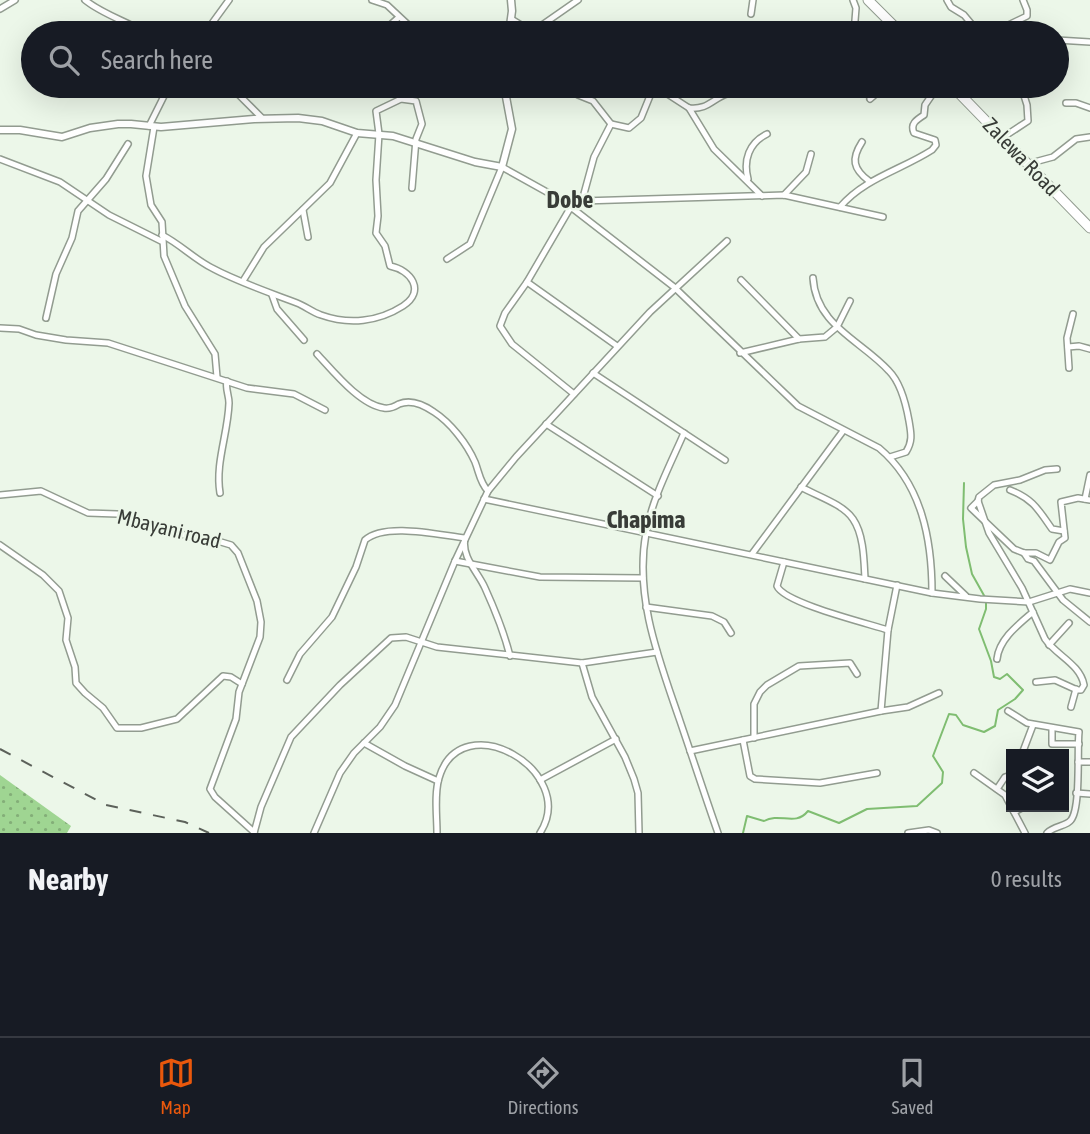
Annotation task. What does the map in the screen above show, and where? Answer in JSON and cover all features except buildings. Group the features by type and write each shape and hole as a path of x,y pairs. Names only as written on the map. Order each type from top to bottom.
{"highway":[{"path":"868,0 889,21"},
{"name":"Zalewa Road","path":"964,98 1090,228"}],"street":[{"path":"0,9 15,0"},
{"path":"85,0 105,14 125,21"},
{"path":"214,21 229,0"},
{"path":"372,0 387,5 402,21"},
{"path":"511,0 511,19 514,21"},
{"path":"549,21 578,0"},
{"path":"751,14 753,0"},
{"path":"853,0 856,8 855,21"},
{"path":"947,0 951,7 969,21"},
{"path":"1019,21 1024,19 1027,10 1026,1"},
{"path":"395,21 398,18"},
{"path":"1069,41 1090,42"},
{"path":"164,98 151,127 146,176 151,205 161,218 165,262 192,320 215,354 217,377"},
{"path":"242,98 262,118"},
{"path":"447,259 470,244 502,167 512,129 507,98"},
{"path":"586,98 593,101 611,124 629,128 642,118 650,98"},
{"path":"673,98 689,108 714,149 762,195"},
{"path":"689,108 706,106 720,98"},
{"path":"840,207 869,181 933,149 936,145 934,140 914,133 912,127 914,122 924,116 925,105 930,98"},
{"path":"1002,138 1028,121 1025,98"},
{"path":"0,159 60,183 109,215 162,238 209,267 272,296 298,303 320,315 361,321 389,315 414,295 413,283 404,270 390,266 385,246 376,233 379,134 377,109 401,99 413,99 422,120 416,142 412,188"},
{"path":"1066,103 1090,108"},
{"path":"0,130 20,130 59,137 96,127 131,124 151,127 262,118 310,119 357,133 379,134 416,142 475,162 502,167 572,207 674,287 798,406 879,448 890,457 906,479 922,511 929,544 932,593"},
{"path":"582,201 594,157 611,124"},
{"path":"243,281 264,247 330,183 357,133"},
{"path":"748,179 747,156 755,142 767,134"},
{"path":"1027,164 1053,157 1076,139 1090,137"},
{"path":"862,142 856,152 854,164 856,170 869,181"},
{"path":"46,318 58,267 72,238 75,217 106,179 128,144"},
{"path":"784,195 806,172 811,154"},
{"path":"574,394 520,352 501,331 500,323 569,209 582,201 784,195 883,217"},
{"path":"303,210 308,237"},
{"path":"314,833 340,772 354,752 380,727 395,705 454,561 488,491 617,346 674,287 727,241"},
{"path":"813,278 817,302 837,327 886,368 898,384 908,416 911,441 906,452 890,457"},
{"path":"741,279 799,339"},
{"path":"527,282 617,346"},
{"path":"272,296 277,309 304,340"},
{"path":"740,353 799,339 825,337 837,327 850,300"},
{"path":"1069,368 1068,331 1073,314"},
{"path":"0,328 19,329 66,340 108,343 254,390 294,394 325,410"},
{"path":"1068,347 1090,349"},
{"path":"317,354 353,390 376,406 385,408 411,402 425,406 441,417 473,458 483,486 488,491"},
{"path":"593,373 725,460"},
{"path":"219,493 219,460 224,447 229,401 227,381"},
{"path":"546,424 658,496"},
{"path":"752,554 843,431"},
{"path":"684,433 645,534 643,579 646,607 657,652 719,833"},
{"path":"1036,682 1055,680 1076,690 1084,688 1082,675 1049,645 1029,602 986,524 978,501 979,496 992,486 1057,469"},
{"path":"986,524 1014,549 1024,553 1033,552 1051,560 1059,542 1065,538 1061,502 1088,499 1090,475"},
{"path":"801,487 853,518 859,533 865,579"},
{"path":"1010,490 1026,496 1034,503 1052,529 1072,529"},
{"name":"Mbayani road","path":"0,495 41,491 88,513 117,514 191,537 221,542 233,548 240,557 255,596 261,622 259,643 242,684 236,719 210,789 254,832"},
{"path":"484,499 932,593 1029,602 1070,589 1090,593"},
{"path":"287,680 297,657 332,617 368,537 401,531 464,538"},
{"path":"464,538 463,546 484,583 510,656"},
{"path":"0,545 43,575 58,591 68,618 66,640 76,683 103,708 117,729 133,729 177,719 223,676 231,677 242,684"},
{"path":"1024,553 1028,559 1034,561 1057,592 1090,622"},
{"path":"454,561 540,577 643,579"},
{"path":"784,562 777,586 781,593 798,602 888,630"},
{"path":"945,576 969,597"},
{"path":"881,711 888,630 897,585"},
{"path":"646,607 712,616 724,622 730,633"},
{"path":"997,659 998,652 1011,631 1033,612"},
{"path":"1049,645 1069,623"},
{"path":"254,832 276,769 294,733 386,642 399,636 437,647 582,663 657,652"},
{"path":"754,737 754,704 767,685 803,666 845,662 849,663 857,674"},
{"path":"582,663 592,697 616,739 634,779 638,793 639,833"},
{"path":"1071,707 1076,690"},
{"path":"690,751 908,707 939,693"},
{"path":"1008,711 1018,720 1033,725 1079,732 1076,793 1070,822 1053,827 1047,833"},
{"path":"1025,749 1033,725"},
{"path":"1052,728 1052,744 1079,744"},
{"path":"540,780 616,739"},
{"path":"743,740 750,776 755,779 820,783 877,773"},
{"path":"364,743 405,766 438,780"},
{"path":"437,833 438,780 444,764 455,753 489,745 509,750 526,761 540,780 549,809 547,823 540,833"},
{"path":"1078,762 1090,762"},
{"path":"974,773 1006,797"},
{"path":"997,789 1006,776"},
{"path":"1076,793 1090,794"},
{"path":"1014,812 1025,833"},
{"path":"908,833 929,830 937,833"}],"green space":[{"path":"0,775 71,826 67,833 0,833"}],"waterway":[{"path":"743,833 747,816 764,821 776,818 793,819 808,811 839,823 867,809 917,806 942,783 943,772 933,756 949,714 956,715 963,725 984,732 995,726 998,710 1023,690 1007,674 1000,679 994,677 979,629 986,609 986,599 972,574 966,547 963,519 964,483"}],"railway":[{"path":"0,749 106,805 185,822 209,833"}],"district":[{"name":"Dobe","path":"570,200"},
{"name":"Chapima","path":"646,520"}]}
